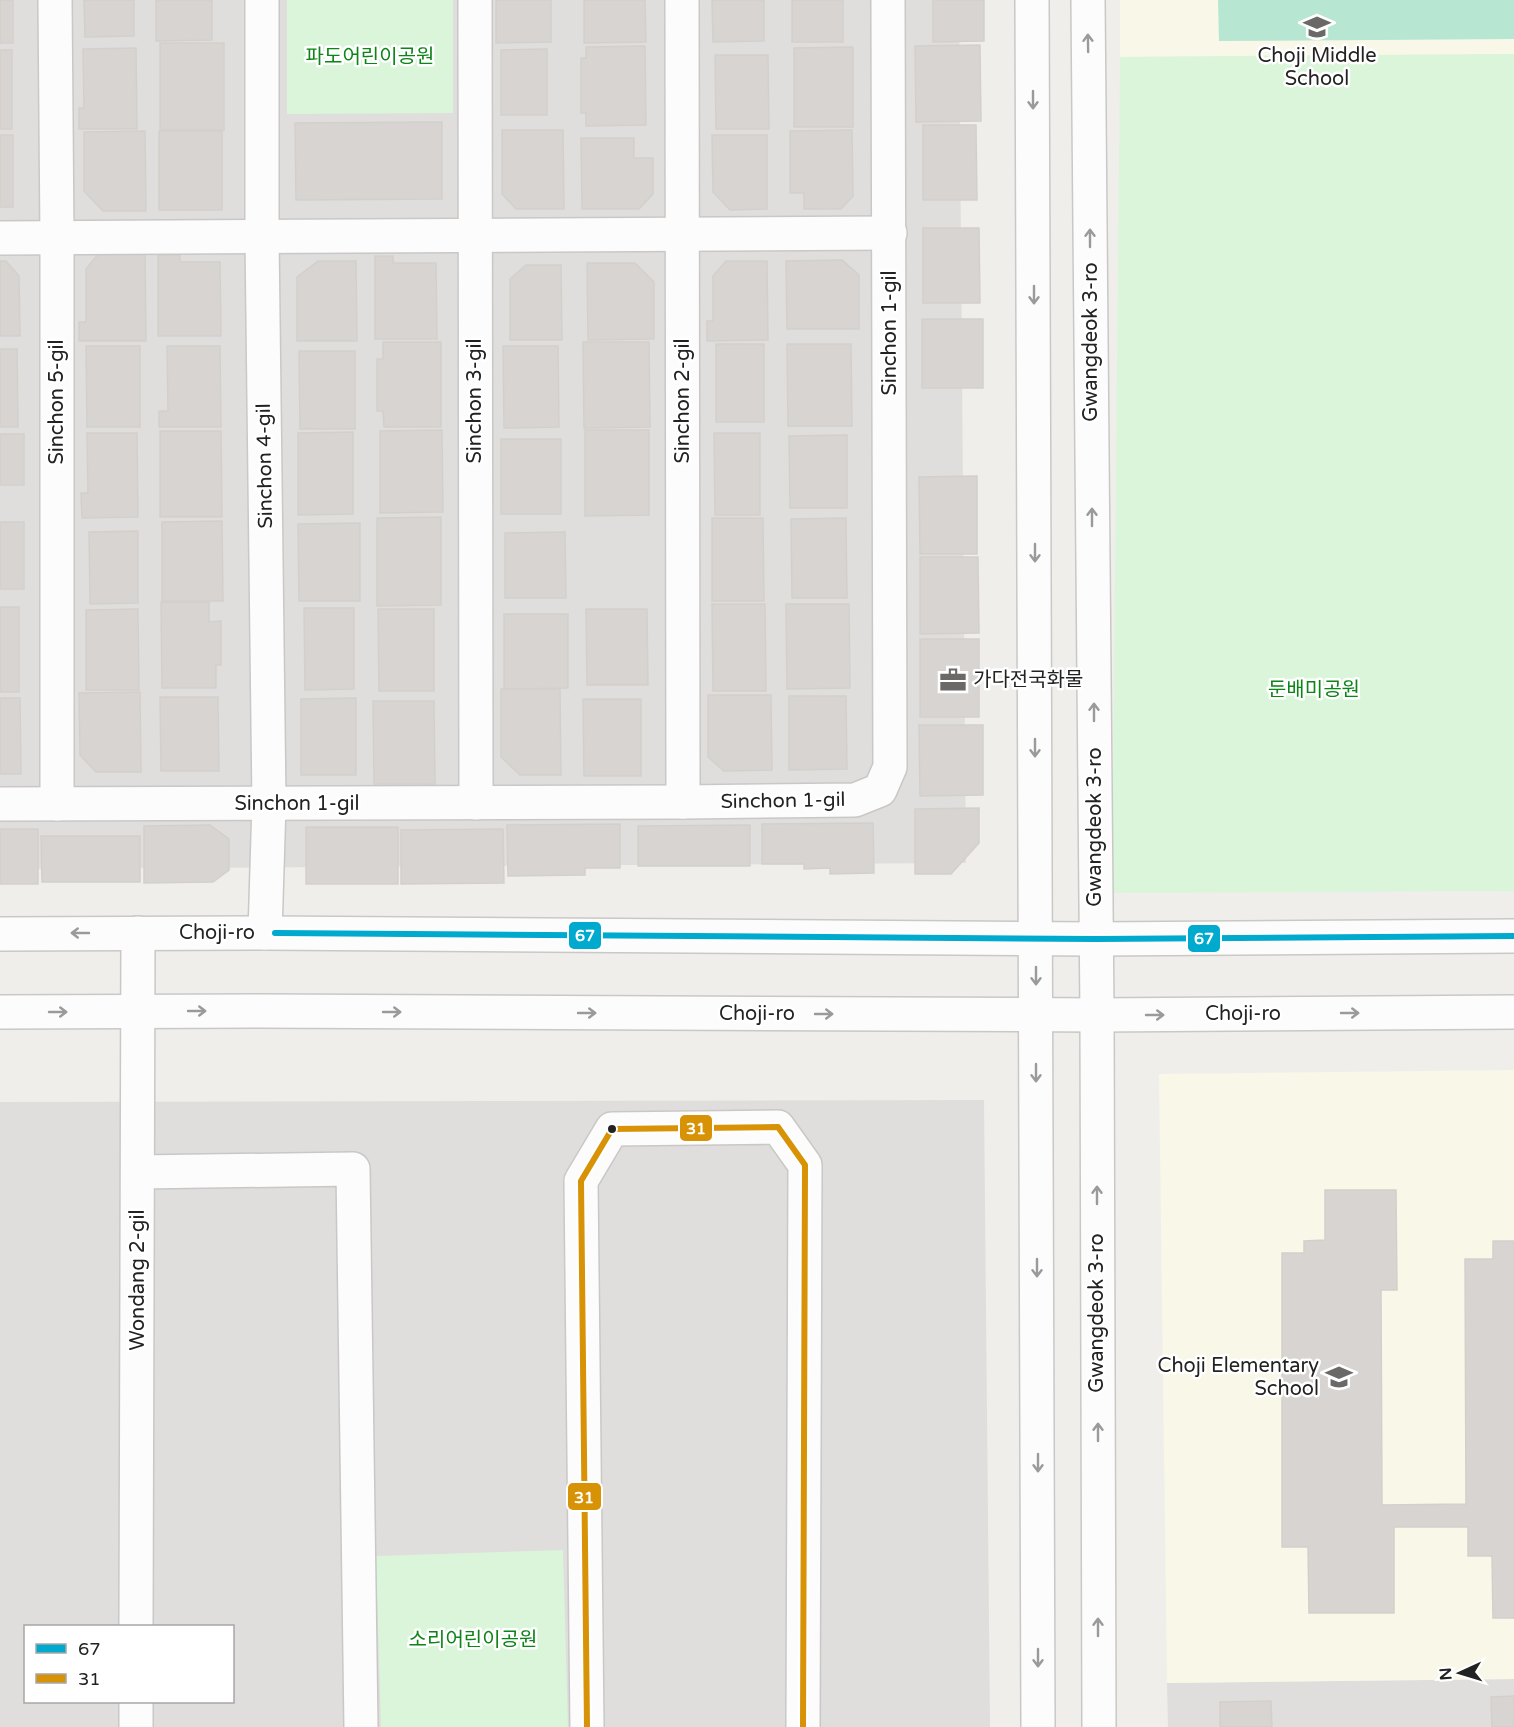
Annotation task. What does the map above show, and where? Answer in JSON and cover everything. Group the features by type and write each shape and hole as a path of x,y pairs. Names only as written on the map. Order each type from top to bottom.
{"street":[{"name":"Sinchon 5-gil","path":"55,0 57,804"},
{"name":"Sinchon 4-gil","path":"262,0 262,237 269,804 265,933"},
{"name":"Sinchon 3-gil","path":"475,0 476,803"},
{"name":"Sinchon 2-gil","path":"682,0 683,802"},
{"name":"Sinchon 1-gil","path":"0,804 855,800 880,789 890,767 888,0"},
{"path":"1032,0 1038,1727"},
{"name":"Gwangdeok 3-ro","path":"1088,0 1096,939 1099,1727"},
{"path":"0,238 890,233"},
{"name":"Wondang 2-gil","path":"136,1625 138,933"},
{"name":"Choji-ro","path":"0,934 265,933 1096,939 1514,936"},
{"name":"Choji-ro","path":"0,1012 1036,1015 1514,1012"},
{"path":"587,1727 581,1181 612,1128 778,1127 805,1165 803,1727"},
{"path":"138,1172 353,1169 361,1727"},
{"path":"136,1703 136,1727"}],"shaded area":[{"path":"0,0 959,0 966,863 0,869"},
{"name":"Choji Middle School","path":"1120,0 1514,0 1514,54 1120,57"},
{"name":"Choji Elementary School","path":"1514,1070 1514,1679 1167,1683 1159,1074"},
{"path":"984,1100 990,1727 0,1727 0,1102"},
{"path":"1514,1679 1514,1727 1168,1727 1167,1683"}],"green space":[{"name":"파도어린이공원","path":"287,0 453,0 453,113 287,114"},
{"path":"1218,0 1514,0 1514,39 1219,41"},
{"name":"둔배미공원","path":"1514,54 1514,891 1112,893 1120,57"},
{"name":"소리어린이공원","path":"563,1550 568,1727 381,1727 376,1556"}],"building":[{"path":"0,0 13,0 13,43 0,43"},
{"path":"84,0 134,0 134,36 85,37"},
{"path":"156,0 212,0 212,40 156,41"},
{"path":"496,0 551,0 551,42 496,43"},
{"path":"584,0 645,0 646,42 584,43"},
{"path":"712,0 764,0 764,41 713,42"},
{"path":"792,0 843,0 843,42 792,42"},
{"path":"933,0 984,0 984,41 933,42"},
{"path":"160,43 224,43 224,130 160,130"},
{"path":"980,45 981,121 916,122 915,46"},
{"path":"645,46 646,125 586,126 586,113 581,113 581,58 586,58 586,47"},
{"path":"853,47 853,127 794,127 794,48"},
{"path":"136,48 137,129 79,129 79,108 84,108 83,49"},
{"path":"547,49 547,115 501,115 501,50"},
{"path":"0,50 12,50 12,129 0,129"},
{"path":"715,55 768,55 769,129 716,129"},
{"path":"442,122 442,199 296,200 295,123"},
{"path":"923,125 976,125 977,200 923,200"},
{"path":"502,130 563,130 564,209 516,209 502,194"},
{"path":"852,130 853,196 841,209 804,209 804,193 790,193 790,131"},
{"path":"145,131 146,211 103,211 84,191 84,132"},
{"path":"159,131 222,131 222,210 159,210"},
{"path":"0,135 13,135 13,207 0,207"},
{"path":"712,135 767,135 767,209 730,210 713,192"},
{"path":"581,138 634,138 634,158 653,158 653,194 639,209 582,209"},
{"path":"923,228 979,228 980,303 923,303"},
{"path":"100,252 145,252 146,341 79,341 79,322 86,322 86,269"},
{"path":"158,255 180,255 180,262 220,262 221,336 158,336"},
{"path":"375,256 393,256 393,263 436,263 437,339 375,339"},
{"path":"842,260 859,275 859,329 787,329 786,261"},
{"path":"0,261 6,261 19,276 20,336 0,336"},
{"path":"318,261 356,261 357,341 297,341 297,277"},
{"path":"726,261 767,261 768,340 707,341 707,321 713,321 713,276"},
{"path":"587,263 635,263 654,282 654,339 588,340"},
{"path":"526,265 561,265 562,340 510,340 510,279"},
{"path":"922,319 983,319 983,388 922,388"},
{"path":"383,342 441,342 441,427 384,427 383,411 377,411 377,359 383,359"},
{"path":"583,342 649,342 650,427 584,428"},
{"path":"716,344 764,344 764,422 716,422"},
{"path":"787,344 851,344 852,426 788,426"},
{"path":"86,346 140,346 140,427 87,427"},
{"path":"167,346 220,346 221,427 159,427 159,411 168,411"},
{"path":"503,346 558,346 559,427 504,428"},
{"path":"0,349 17,349 18,427 0,427"},
{"path":"299,351 355,351 355,429 300,429"},
{"path":"442,430 443,512 380,513 380,431"},
{"path":"585,430 649,430 649,515 585,516"},
{"path":"160,431 221,431 222,517 160,517"},
{"path":"353,432 353,514 298,515 298,433"},
{"path":"87,433 137,433 138,517 82,518 81,493 88,493"},
{"path":"714,433 760,433 760,515 715,515"},
{"path":"0,434 24,434 24,485 0,485"},
{"path":"847,435 847,508 790,508 789,436"},
{"path":"501,439 561,439 561,514 501,514"},
{"path":"977,476 977,554 920,554 919,477"},
{"path":"441,517 441,605 377,606 377,518"},
{"path":"712,518 763,518 764,601 712,601"},
{"path":"846,518 847,598 792,598 791,519"},
{"path":"222,521 223,601 162,601 162,522"},
{"path":"0,522 24,522 24,589 0,589"},
{"path":"360,523 360,601 299,601 298,524"},
{"path":"138,531 138,603 90,604 89,532"},
{"path":"565,532 566,598 505,598 505,533"},
{"path":"920,557 978,557 979,633 920,634"},
{"path":"161,602 209,602 209,622 221,621 221,665 216,665 216,688 162,688"},
{"path":"712,604 765,604 766,691 713,691"},
{"path":"786,604 849,604 850,688 787,689"},
{"path":"0,607 19,607 19,692 0,692"},
{"path":"304,608 354,608 354,689 305,690"},
{"path":"138,609 139,690 86,690 86,610"},
{"path":"378,609 434,609 434,691 379,691"},
{"path":"586,609 647,609 648,685 587,685"},
{"path":"504,614 568,614 568,688 504,689"},
{"path":"920,639 979,639 979,717 920,717"},
{"path":"501,689 560,689 561,775 520,775 501,757"},
{"path":"140,692 141,772 96,772 80,755 79,693"},
{"path":"708,695 771,695 772,770 724,771 708,757"},
{"path":"789,696 846,696 847,769 789,770"},
{"path":"160,697 218,697 219,771 161,771"},
{"path":"0,698 20,698 21,774 0,774"},
{"path":"356,698 356,775 301,775 301,699"},
{"path":"583,699 641,699 641,776 584,776"},
{"path":"373,701 434,701 435,784 374,784"},
{"path":"919,725 983,725 983,795 920,796"},
{"path":"979,808 979,843 951,874 915,874 915,809"},
{"path":"873,823 874,873 830,874 830,868 804,869 804,864 762,864 762,824"},
{"path":"620,824 620,868 585,868 585,875 508,876 507,825"},
{"path":"210,825 229,839 229,870 213,882 144,883 144,826"},
{"path":"750,825 750,866 638,866 638,826"},
{"path":"306,827 398,827 398,884 306,884"},
{"path":"0,829 38,829 38,884 0,884"},
{"path":"503,829 504,883 401,884 401,830"},
{"path":"41,836 140,836 140,882 42,882"},
{"name":"Choji Elementary School","path":"1325,1190 1396,1190 1397,1290 1381,1290 1382,1505 1466,1504 1465,1259 1493,1259 1493,1241 1514,1241 1514,1618 1493,1618 1492,1556 1468,1556 1468,1527 1394,1527 1394,1613 1309,1613 1308,1547 1282,1547 1282,1253 1304,1253 1304,1241 1325,1240"},
{"path":"1514,1696 1514,1727 1492,1727 1491,1697"},
{"path":"1271,1701 1272,1727 1220,1727 1220,1702"}],"transit line":[{"name":"67","path":"275,933 1096,939 1514,936"},
{"name":"31","path":"587,1727 581,1181 612,1129 778,1127 805,1165 803,1727"}],"place":[{"name":"Choji Middle School","path":"1317,27"},
{"name":"가다전국화물","path":"953,680"},
{"name":"Choji Elementary School","path":"1339,1377"}]}
